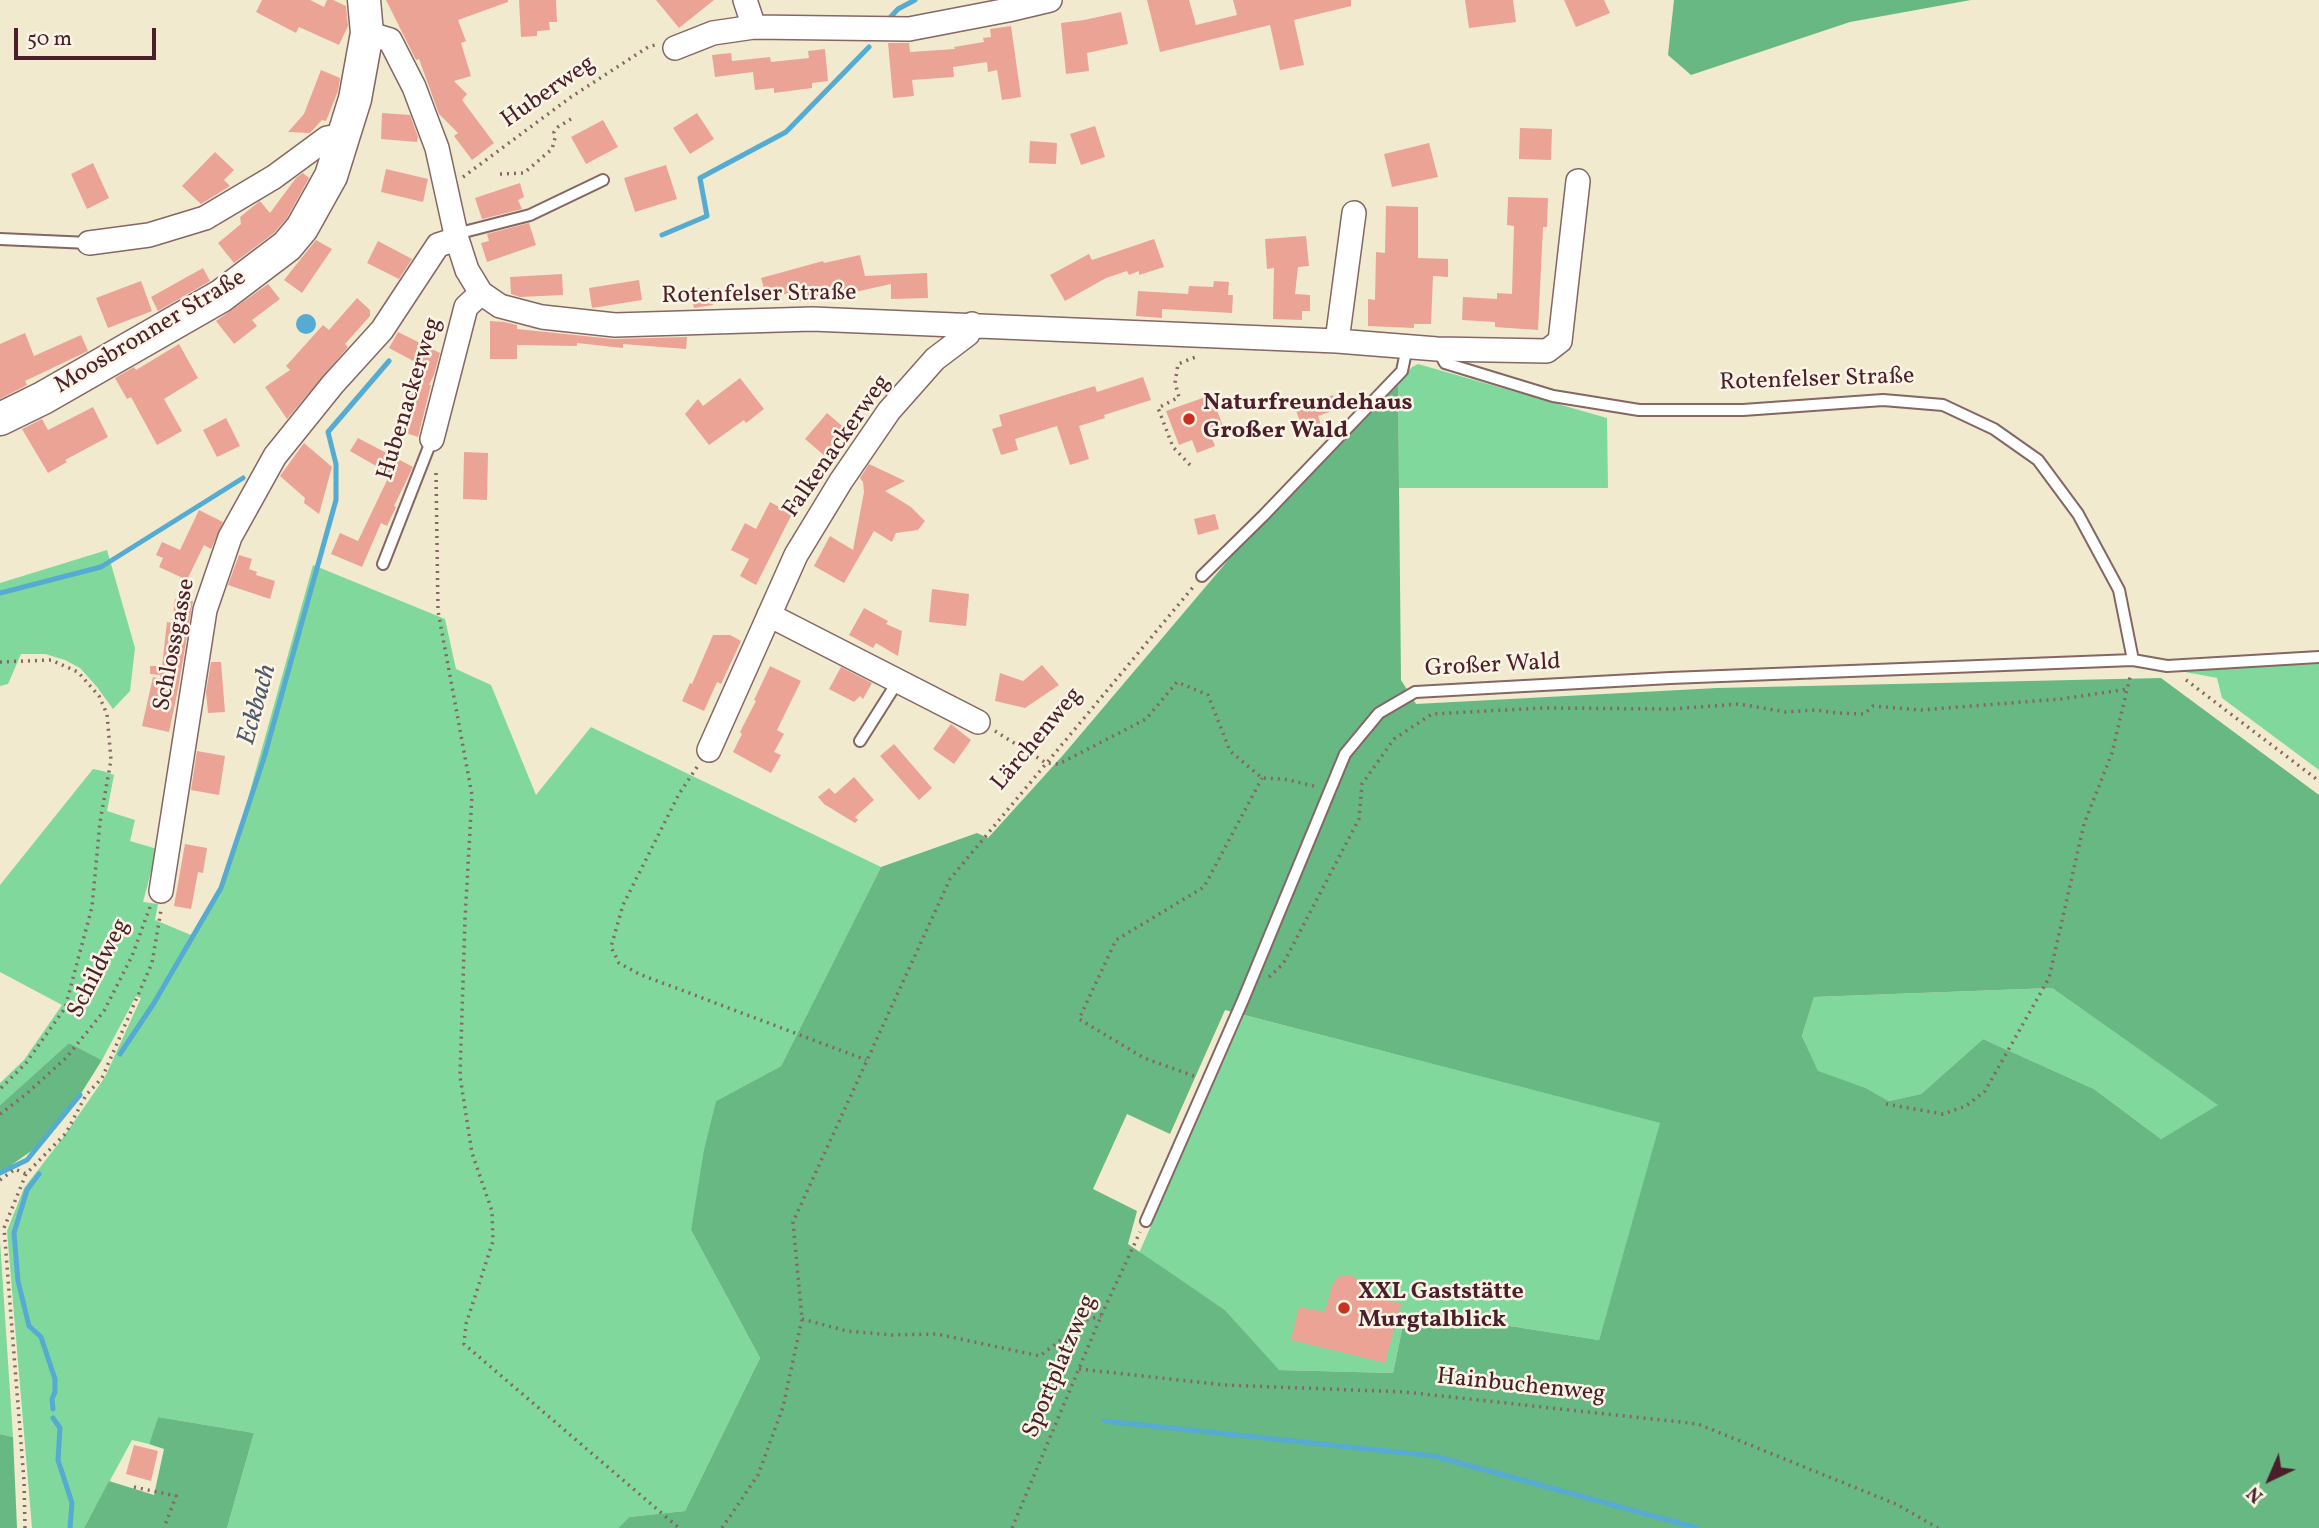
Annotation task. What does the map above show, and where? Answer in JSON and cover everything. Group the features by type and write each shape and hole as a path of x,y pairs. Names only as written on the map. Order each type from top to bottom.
{"main road":[{"name":"Moosbronner Straße","path":"0,419 43,398 221,296 287,246 302,228 331,176 344,135 355,99 367,33 364,0"}],"street":[{"path":"744,0 754,27"},
{"path":"675,48 713,33 754,27 909,29 1050,0"},
{"path":"367,33 390,40 414,87 437,148 456,237 467,270 481,293"},
{"path":"89,243 149,235 205,218 274,177 327,138 344,135"},
{"name":"Rotenfelser Straße","path":"481,293 500,306 542,317 615,325 812,319 1337,341 1437,349 1547,351 1560,341 1578,181"},
{"path":"1337,341 1354,213"},
{"name":"Schlossgasse","path":"161,891 205,610 230,537 275,456 333,384 382,330 438,245 456,237"},
{"name":"Hubenackerweg","path":"432,439 466,307 481,293"},
{"name":"Falkenackerweg","path":"709,750 796,555 841,481 889,411 935,359 968,334 972,324"},
{"path":"769,615 978,722"}],"lane":[{"path":"456,237 530,215 603,180"},
{"path":"0,239 89,243"},
{"path":"1202,576 1402,371 1407,347"},
{"name":"Rotenfelser Straße","path":"1437,349 1445,363 1553,396 1639,410 1744,410 1884,400 1943,405 1994,429 2038,460 2078,514 2119,590 2133,660"},
{"name":"Hubenackerweg","path":"383,564 432,439"},
{"path":"2133,660 2167,666 2319,657"},
{"name":"Großer Wald","path":"1146,1221 1243,1000 1345,754 1379,713 1415,692 1670,678 2133,660"},
{"path":"860,741 899,680"}],"path":[{"name":"Huberweg","path":"446,185 456,183 571,97 648,47 670,42 675,48"},
{"path":"500,174 524,173 552,149 554,132 571,119"},
{"path":"1190,465 1173,447 1158,408 1179,397 1175,383 1178,364 1199,356"},
{"path":"432,439 436,449 438,611 472,795 460,1076 472,1153 492,1211 493,1241 466,1324 464,1344 679,1528"},
{"name":"Lärchenweg","path":"802,1319 793,1222 950,878 1202,576"},
{"path":"0,662 51,660 78,671 99,696 107,714 111,760 100,822 92,907 65,1008 26,1063 0,1089"},
{"path":"2167,666 2319,781"},
{"path":"1008,738 1046,763 1059,764 1146,719 1177,682 1208,695 1230,751 1262,778 1284,779 1330,789"},
{"path":"1243,1000 1283,964 1359,819 1362,784 1394,739 1432,714 1544,708 1672,709 1739,704 1786,712 1815,710 1864,714 1873,706 1921,710 2061,699 2128,690 2112,753 2084,824 2049,978 1985,1091 1966,1106 1943,1114 1886,1104"},
{"path":"709,750 679,794 623,905 611,947 619,963 639,974 866,1060"},
{"path":"1206,1081 1144,1058 1079,1019 1116,940 1204,887 1262,778"},
{"path":"24,1528 24,1481 4,1228 26,1174 66,1133 86,1095 102,1077 152,963 162,904 161,891"},
{"name":"Schildweg","path":"0,1114 25,1096 66,1058 104,1011 132,956 152,902 161,891"},
{"path":"0,1180 15,1169 26,1174"},
{"name":"Sportplatzweg","path":"1012,1528 1101,1316 1146,1221"},
{"path":"722,1528 758,1475 783,1407 802,1319 847,1331 892,1335 937,1334 1040,1356 1086,1320 1101,1316"},
{"name":"Hainbuchenweg","path":"1079,1369 1226,1385 1405,1392 1698,1424 1896,1504 1938,1528"},
{"path":"134,1487 176,1496 164,1528"}],"green space":[{"path":"1674,0 1971,0 1850,22 1691,75 1668,55"},
{"path":"1418,364 1607,418 1608,488 1399,488 1398,385 1412,367"},
{"path":"1398,385 1401,680 1416,704 1717,688 2161,678 2319,795 2319,1528 618,1528 629,1517 685,1511 760,1358 691,1230 704,1150 716,1101 781,1066 881,867 977,833 988,838 1064,754 1230,558","holes":["2052,988 2218,1105 2161,1139 2094,1089 1983,1039 1921,1094 1889,1101 1866,1088 1818,1071 1802,1036 1814,997","1225,1010 1660,1123 1599,1340 1434,1314 1432,1326 1404,1320 1393,1373 1279,1370 1225,1310 1128,1244 1137,1211 1093,1189 1127,1114 1170,1134"]},
{"path":"107,550 135,648 130,691 113,709 80,668 45,654 21,654 8,684 0,686 0,583"},
{"path":"313,565 445,619 456,669 491,685 536,795 591,727 881,867 781,1066 716,1101 691,1230 760,1358 685,1511 629,1517 618,1528 227,1528 254,1433 158,1417 149,1444 132,1440 84,1528 32,1528 7,1231 24,1188 105,1077 141,998 136,996 102,1060 69,1043 0,1105 0,1083 24,1060 62,1005 0,972 0,885 93,769 103,771 114,775 107,811 135,820 130,841 157,849 143,902 158,904 155,920 191,935 219,887 242,820"},
{"path":"2319,664 2319,770 2222,698 2217,678 2185,672 2187,668"},
{"path":"2052,988 2219,1105 2161,1139 2094,1089 1983,1039 1921,1094 1889,1101 1866,1088 1818,1072 1802,1036 1814,997"},
{"path":"1244,1015 1661,1123 1599,1340 1435,1314 1432,1326 1404,1320 1393,1373 1278,1370 1225,1310 1139,1253"},
{"path":"69,1043 102,1060 70,1111 44,1142 0,1173 0,1105"},
{"path":"0,1241 13,1437 0,1434"},
{"path":"158,1417 254,1433 227,1528 84,1528 109,1481 154,1495 164,1449 149,1444"},
{"path":"0,1434 13,1437 17,1528 0,1528"}],"water":[{"path":"302,314 310,314 316,324 310,334 302,334 296,328 296,320"}],"building":[{"path":"262,0 310,0 324,7 327,0 333,0 346,6 348,26 339,45 299,27 296,33 256,12"},
{"path":"386,0 508,0 458,20 466,41 461,43 471,76 454,81 467,94 462,100 494,143 472,160 454,136 458,133 439,114 419,59 416,60"},
{"path":"519,0 556,0 557,22 549,22 550,30 537,31 537,36 521,37"},
{"path":"656,0 714,0 679,28"},
{"path":"1147,0 1189,0 1196,25 1237,15 1233,0 1351,0 1351,6 1294,20 1304,65 1280,70 1270,25 1160,52"},
{"path":"1465,0 1513,0 1516,22 1469,28"},
{"path":"1564,0 1604,0 1610,13 1576,27"},
{"path":"1121,12 1128,44 1087,53 1089,71 1066,74 1061,23"},
{"path":"1011,26 1021,97 1002,100 997,70 988,72 987,62 953,67 954,77 912,80 914,96 893,98 888,43 909,43 910,52 955,49 954,47 984,42 983,38 991,37 990,29"},
{"path":"825,49 828,81 812,83 812,88 774,93 774,88 755,90 753,72 715,77 712,55 731,53 732,61 770,57 771,62 809,58 808,51"},
{"path":"321,70 340,78 338,91 326,121 322,120 310,133 288,132 304,114"},
{"path":"382,113 410,115 418,137 417,142 381,139"},
{"path":"697,113 714,139 690,154 673,128"},
{"path":"603,120 618,147 586,164 571,137"},
{"path":"1095,126 1105,157 1081,165 1070,134"},
{"path":"1520,128 1552,129 1551,160 1519,159"},
{"path":"1030,141 1057,143 1056,164 1029,163"},
{"path":"1429,143 1438,177 1392,187 1384,154"},
{"path":"215,152 234,170 224,180 230,186 201,204 182,186"},
{"path":"93,163 109,198 87,209 71,174"},
{"path":"666,165 677,199 635,212 624,178"},
{"path":"386,169 428,179 423,202 381,192"},
{"path":"303,173 309,178 287,218 274,233 234,263 218,243 241,224 240,217 260,201 270,213 296,178"},
{"path":"520,183 524,197 518,200 522,209 482,219 475,198"},
{"path":"1508,197 1548,198 1547,227 1543,227 1538,330 1495,327 1495,322 1462,320 1463,297 1497,299 1497,293 1512,294 1514,226 1507,225"},
{"path":"1386,206 1418,207 1418,258 1448,259 1448,277 1433,276 1431,324 1414,324 1414,328 1368,326 1368,299 1375,300 1376,252 1385,253"},
{"path":"529,223 536,245 487,262 481,243 489,241 487,234"},
{"path":"1306,236 1309,266 1298,267 1295,294 1310,295 1310,311 1302,311 1302,320 1273,319 1274,268 1267,269 1265,239"},
{"path":"1154,239 1164,267 1139,275 1139,271 1129,275 1127,271 1106,278 1065,301 1050,275 1089,254 1092,260"},
{"path":"316,240 332,249 302,293 284,280"},
{"path":"378,241 412,259 399,279 367,263"},
{"path":"860,255 865,276 927,273 928,298 891,299 891,284 846,294 845,289 799,301 796,291 767,299 761,278 823,261 824,263"},
{"path":"203,268 210,281 158,311 151,297"},
{"path":"562,274 563,295 520,297 511,294 510,277"},
{"path":"639,280 642,300 592,308 589,288"},
{"path":"141,281 152,311 108,328 96,298"},
{"path":"1214,281 1229,282 1228,295 1233,295 1232,313 1162,309 1162,318 1136,316 1138,291 1188,294 1189,286 1213,287"},
{"path":"268,284 280,299 252,320 257,326 234,344 216,321"},
{"path":"710,288 713,305 694,308 690,292"},
{"path":"357,298 370,310 370,316 345,344 348,347 287,419 265,387 290,370 286,366 323,325 329,330"},
{"path":"490,321 517,325 517,329 613,339 687,337 686,349 623,344 623,348 577,343 577,346 517,345 517,359 490,359"},
{"path":"398,332 440,353 429,385 418,437 397,430 419,364 389,348"},
{"path":"25,333 34,356 81,335 88,351 25,381 27,385 0,399 0,344"},
{"path":"179,344 198,378 164,399 182,431 157,445 131,397 127,399 115,378 134,367 136,370"},
{"path":"1143,377 1151,400 1079,426 1089,459 1070,465 1057,426 1015,439 1018,450 1001,455 992,429 1002,426 999,415 1095,386 1097,392"},
{"path":"740,378 764,409 709,445 685,414 698,399 703,406"},
{"path":"1211,395 1223,426 1209,431 1215,446 1197,453 1192,440 1179,445 1166,411"},
{"path":"1333,395 1338,409 1318,416 1322,428 1305,435 1295,408"},
{"path":"93,407 108,437 65,460 67,462 48,473 22,429 42,419 48,430"},
{"path":"827,413 848,431 826,457 805,439"},
{"path":"226,418 240,446 217,457 203,430"},
{"path":"358,438 413,467 387,526 381,523 362,567 331,554 340,533 358,541 390,474 350,451"},
{"path":"304,443 332,467 319,514 304,503 305,498 280,476"},
{"path":"464,452 488,453 487,500 463,499"},
{"path":"869,464 905,481 885,491 911,507 925,521 918,530 896,533 892,542 874,531 844,583 814,566 830,536 853,550 864,492 860,478"},
{"path":"770,502 792,514 756,585 740,576 749,559 731,550 745,523 756,529"},
{"path":"199,510 223,522 211,549 204,545 187,580 159,567 163,558 156,555 162,542 180,550"},
{"path":"1215,514 1219,529 1198,535 1194,519"},
{"path":"239,555 252,559 249,569 257,572 256,575 275,581 270,599 228,585"},
{"path":"932,589 969,594 966,626 929,622"},
{"path":"175,599 193,601 169,732 142,726 153,677 160,679 160,675 150,674 150,666 162,666 167,622 172,623"},
{"path":"864,608 888,621 886,624 902,631 898,656 876,643 873,648 849,635"},
{"path":"713,635 730,635 741,641 721,684 717,682 704,711 682,701"},
{"path":"211,662 221,662 225,712 208,713 206,692"},
{"path":"1042,665 1059,685 1025,708 995,701 1000,673 1023,681"},
{"path":"770,666 801,681 777,730 784,734 774,752 781,755 771,773 733,752"},
{"path":"841,667 872,683 863,699 860,696 854,702 829,689"},
{"path":"951,724 971,740 954,764 933,749"},
{"path":"894,744 932,788 919,800 880,756"},
{"path":"197,751 225,756 219,795 191,790"},
{"path":"854,777 874,800 855,817 858,820 855,823 824,804 818,797 829,788 835,794"},
{"path":"185,844 207,848 203,873 198,872 191,909 174,906"},
{"path":"1340,1276 1352,1276 1363,1285 1366,1295 1401,1304 1385,1363 1291,1340 1299,1307 1325,1312 1332,1285"},
{"path":"134,1445 158,1451 151,1481 126,1474"}],"waterway":[{"path":"887,21 898,9 915,0"},
{"path":"662,235 707,216 700,178 786,132 869,47"},
{"name":"Eckbach","path":"120,1054 154,1003 221,888 264,758 336,500 336,464 328,432 389,361"},
{"path":"0,593 101,567 243,478"},
{"name":"Eckbach","path":"0,1173 27,1160 80,1095"},
{"path":"39,1174 27,1190 14,1233 18,1281 29,1326 41,1337 55,1379 53,1409"},
{"path":"53,1418 60,1428 58,1460 72,1503 70,1528"},
{"path":"1104,1421 1434,1456 1697,1528"}],"place":[{"name":"Naturfreundehaus Großer Wald","path":"1189,419"},
{"name":"XXL Gaststätte Murgtalblick","path":"1344,1308"}]}
